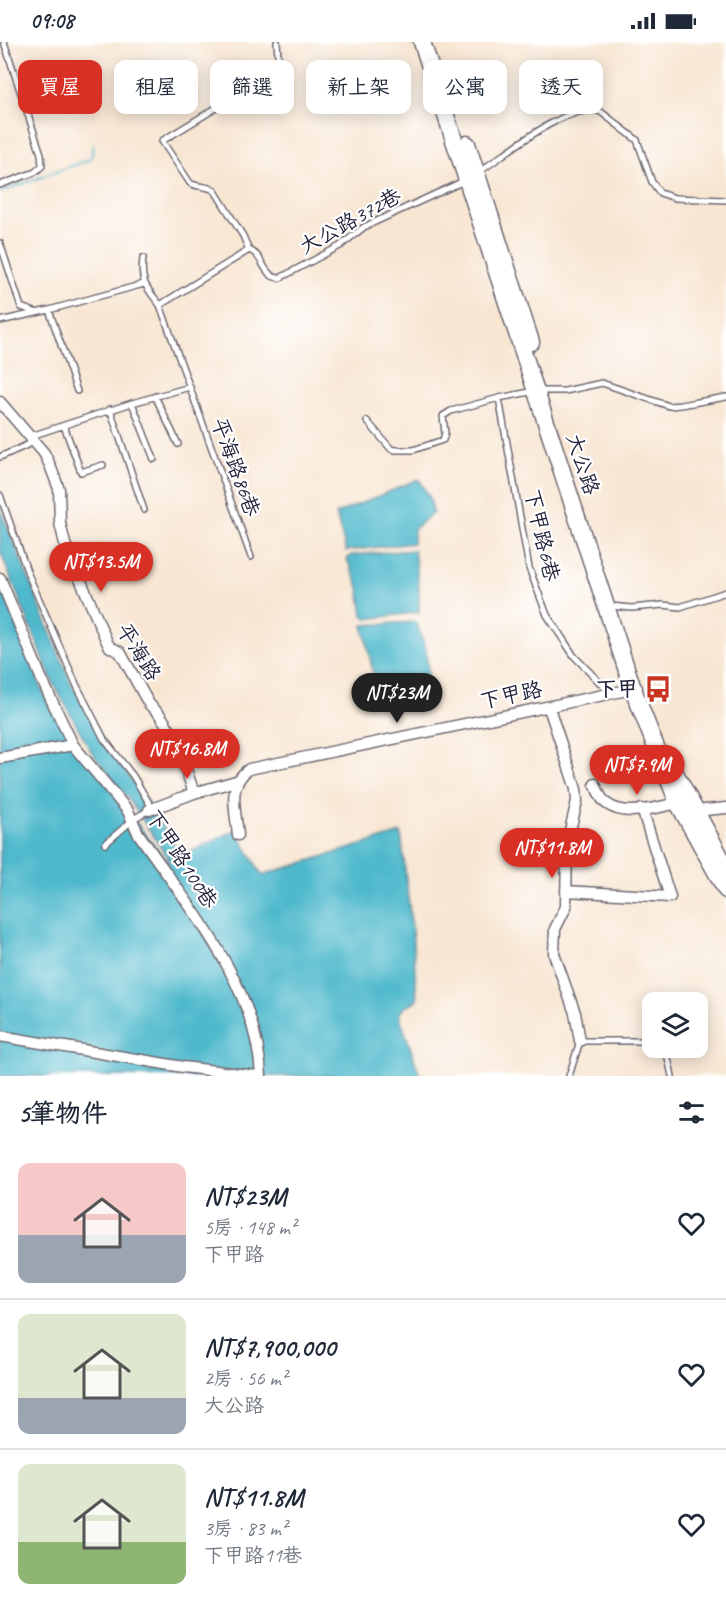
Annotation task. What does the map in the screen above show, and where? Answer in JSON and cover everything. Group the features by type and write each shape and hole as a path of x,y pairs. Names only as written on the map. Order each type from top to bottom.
{"main road":[{"name":"大公路","path":"422,42 472,177"},
{"name":"大公路","path":"434,42 472,177 637,688 678,803 726,891"},
{"name":"大公路","path":"637,688 664,754 726,867"}],"street":[{"name":"平海路","path":"0,402 44,453 58,482 60,523 65,544 107,642 110,647 120,652 149,704 160,714 171,732 194,793"},
{"name":"下甲路100巷","path":"0,578 42,680 73,745 134,819 138,833 222,956 245,1002 260,1052 259,1076"},
{"name":"下甲路","path":"151,809 236,781 249,769 258,766 549,708 637,688"},
{"path":"549,708 576,789 577,801 567,843 566,907 555,929 553,945 554,954 575,1013 580,1041"},
{"path":"0,758 73,745"},
{"path":"236,781 234,788 238,835"},
{"path":"595,784 601,798 608,805 620,809 642,809 678,803"},
{"path":"695,811 726,808"},
{"path":"566,891 670,897 642,809"},
{"path":"0,1036 183,1067 259,1076"}],"lane":[{"path":"0,185 40,170 42,166 41,154 4,42"},
{"name":"大公路372巷","path":"277,42 279,70 274,79 228,101 162,141 190,183 211,187 215,190 249,250 258,255 273,278 280,278 340,246 364,227 472,177 555,121 581,112 595,110 601,112 637,140 652,182 660,194 675,198 726,200"},
{"path":"0,243 21,308 36,313"},
{"path":"160,305 249,250"},
{"path":"0,321 144,284 141,276 143,258"},
{"name":"平海路86巷","path":"144,284 160,305 252,557"},
{"path":"50,310 77,391"},
{"path":"367,421 392,448 404,452 443,440 445,433 442,421 446,414 499,398 541,391 565,391 607,383 658,403 674,406 726,397"},
{"path":"0,457 32,439 110,409 190,387"},
{"path":"155,396 178,444"},
{"name":"下甲路6巷","path":"499,398 529,568 547,615 574,656 610,693"},
{"path":"132,403 154,459"},
{"path":"110,409 144,510"},
{"path":"64,426 81,472 103,465"},
{"path":"0,495 28,574 76,684 104,739 133,776 151,809 134,819 105,844"},
{"path":"609,606 680,607 726,592"},
{"path":"569,1076 580,1041 642,1040"},
{"path":"668,1058 672,1076"}],"water":[{"path":"419,479 430,498 433,513 414,529 413,543 346,551 336,514"},
{"path":"0,508 71,683 107,746 146,800 181,856 236,830 262,875 401,833 417,1000 405,1007 399,1014 420,1076 0,1076 0,584 45,697 98,773 167,862 170,861 127,797 91,751 53,683 0,551"},
{"path":"414,550 419,588 419,612 368,619 363,615 359,587 347,559 351,555"},
{"path":"416,622 426,650 430,692 421,706 399,708 377,705 372,683 374,677 363,625"}],"waterway":[{"path":"0,192 91,159 93,145"}],"place":[{"name":"下甲","path":"658,689"}]}
